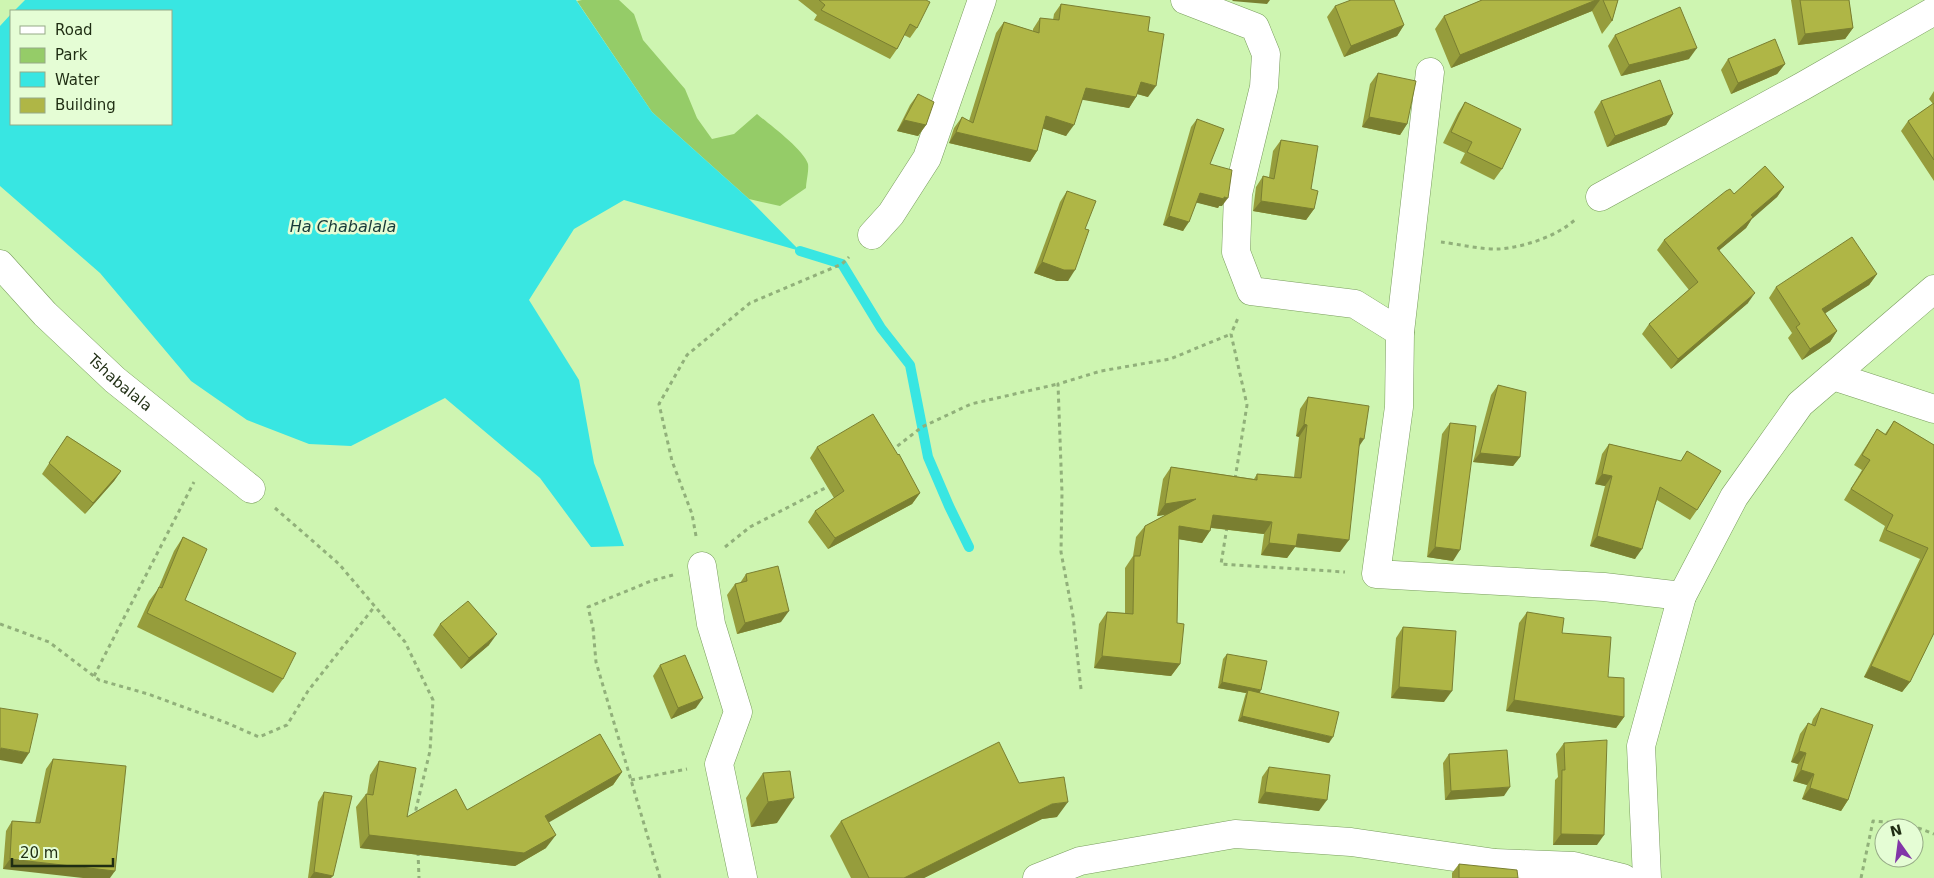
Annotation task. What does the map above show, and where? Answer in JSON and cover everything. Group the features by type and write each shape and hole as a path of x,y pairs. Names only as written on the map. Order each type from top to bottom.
{"street":[{"path":"872,235 891,214 927,158 982,0"},
{"path":"1185,0 1255,27 1266,54 1264,87 1238,194 1236,252 1251,291 1355,304 1400,332"},
{"path":"1600,197 1803,86 1934,11"},
{"path":"1430,72 1400,332 1399,407 1376,574 1604,586 1682,596"},
{"name":"Tshabalala","path":"0,264 45,314 115,380 251,489"},
{"path":"1647,878 1641,746 1682,596 1734,496 1800,404 1934,289"},
{"path":"1833,376 1934,409"},
{"path":"702,566 711,624 738,712 719,764 743,878"},
{"path":"1037,878 1080,861 1235,834 1351,842 1496,862 1574,866 1623,878"}],"path":[{"path":"1411,239 1499,249 1540,240 1569,226 1600,197"},
{"path":"702,566 692,514 672,461 659,404 687,355 750,303 842,264 872,235"},
{"path":"1235,480 1247,405 1230,334 1251,291"},
{"path":"887,454 922,427 971,404 1058,384 1101,371 1170,359 1230,334"},
{"path":"1058,384 1062,493 1061,552 1073,616 1081,689"},
{"path":"94,676 188,491 210,456"},
{"path":"660,878 596,662 593,628 588,607 651,581 702,566 750,527 837,482"},
{"path":"251,489 281,512 338,564 405,642 433,700 430,751 416,809 417,819"},
{"path":"1227,527 1221,564 1376,574"},
{"path":"0,624 49,642 99,680 148,694 259,737 287,725 308,691 375,606"},
{"path":"632,780 719,764"},
{"path":"1861,878 1873,821 1908,824 1934,834"},
{"path":"418,848 419,878"}],"green space":[{"path":"619,0 634,14 643,40 685,89 697,118 712,139 734,134 757,114 778,131 800,151 808,164 806,188 780,206 749,199 652,112 577,1"}],"water":[{"name":"Ha Chabalala","path":"25,0 576,0 652,112 749,199 800,251 624,200 574,229 529,300 579,380 594,463 624,546 591,547 540,478 445,398 351,446 309,444 247,420 191,381 100,273 0,186 0,26 10,15 10,125 172,125 172,10 15,10"}],"building":[{"path":"819,0 926,0 930,2 917,28 910,24 897,49 821,10 825,5"},
{"path":"1351,0 1394,0 1404,25 1351,46 1335,6"},
{"path":"1482,0 1596,0 1460,55 1444,16"},
{"path":"1603,0 1618,0 1612,21"},
{"path":"1800,0 1849,0 1853,28 1805,34"},
{"path":"1061,4 1150,17 1148,31 1164,34 1156,86 1141,82 1136,97 1086,88 1074,125 1046,116 1037,151 956,132 962,117 973,123 1004,22 1039,33 1040,18 1059,20"},
{"path":"1680,7 1697,48 1629,65 1615,35"},
{"path":"1775,39 1785,64 1738,83 1728,59"},
{"path":"1378,73 1416,81 1407,124 1369,117"},
{"path":"1660,80 1673,114 1615,136 1601,101"},
{"path":"918,94 934,102 926,125 904,120"},
{"path":"1465,102 1521,129 1502,169 1467,152 1472,142 1451,132"},
{"path":"1934,103 1934,160 1908,121"},
{"path":"1197,119 1224,129 1210,164 1232,170 1228,198 1224,197 1224,199 1200,193 1189,222 1169,216"},
{"path":"1281,140 1318,146 1311,189 1318,191 1314,209 1261,201 1263,176 1274,179"},
{"path":"1765,166 1784,187 1751,215 1753,217 1717,248 1755,293 1678,359 1649,324 1698,282 1664,240 1726,191 1730,189 1734,194"},
{"path":"1067,191 1096,201 1085,229 1089,230 1075,270 1064,270 1042,262"},
{"path":"1852,237 1877,274 1822,309 1837,331 1810,349 1796,327 1800,324 1776,287"},
{"path":"1498,385 1526,392 1520,457 1480,453"},
{"path":"1308,397 1369,406 1364,439 1360,438 1349,540 1298,534 1296,546 1269,543 1272,522 1213,515 1210,531 1179,526 1177,623 1184,624 1180,664 1102,656 1107,612 1133,614 1134,556 1140,556 1145,526 1196,499 1165,504 1171,467 1257,480 1257,474 1301,478 1307,425 1304,424"},
{"path":"873,414 899,454 920,493 835,538 815,511 844,491 817,447"},
{"path":"1894,421 1934,445 1934,633 1910,682 1871,666 1928,548 1886,530 1893,515 1851,489 1870,460 1862,455 1877,429 1886,435"},
{"path":"1450,423 1476,426 1460,550 1435,547"},
{"path":"67,436 121,471 93,503 49,463"},
{"path":"1609,444 1681,461 1687,451 1721,471 1697,510 1660,487 1642,549 1597,536 1612,476 1602,474"},
{"path":"183,537 207,549 185,600 296,653 283,679 147,613 159,587 162,588"},
{"path":"778,566 789,611 745,623 735,584 747,581 746,574"},
{"path":"468,601 497,634 469,658 440,624"},
{"path":"1527,612 1564,618 1562,633 1611,637 1608,677 1624,678 1624,717 1514,700"},
{"path":"1403,627 1456,631 1452,691 1399,687"},
{"path":"1227,654 1267,661 1261,690 1222,682"},
{"path":"685,655 703,698 678,708 660,665"},
{"path":"1248,690 1339,712 1333,737 1242,716"},
{"path":"0,708 38,714 29,753 1,748 0,753"},
{"path":"1821,708 1873,725 1848,800 1810,788 1814,774 1801,770 1806,753 1799,751 1808,723 1815,726"},
{"path":"600,734 622,772 545,816 556,835 524,853 369,835 366,794 373,795 379,761 416,768 407,817 456,789 467,810"},
{"path":"1607,740 1604,835 1561,834 1562,770 1565,770 1564,743"},
{"path":"999,742 1019,783 1064,777 1068,802 1052,804 904,878 869,878 841,821"},
{"path":"1507,750 1510,787 1451,791 1449,754"},
{"path":"53,759 126,766 115,871 10,859 12,821 40,823"},
{"path":"1269,767 1330,775 1327,800 1265,792"},
{"path":"790,771 794,798 768,802 763,773"},
{"path":"324,792 352,796 333,876 314,872"},
{"path":"1459,864 1517,870 1518,878 1459,878"}],"waterway":[{"path":"800,251 842,264 881,328 910,365 928,457 969,547"}]}
